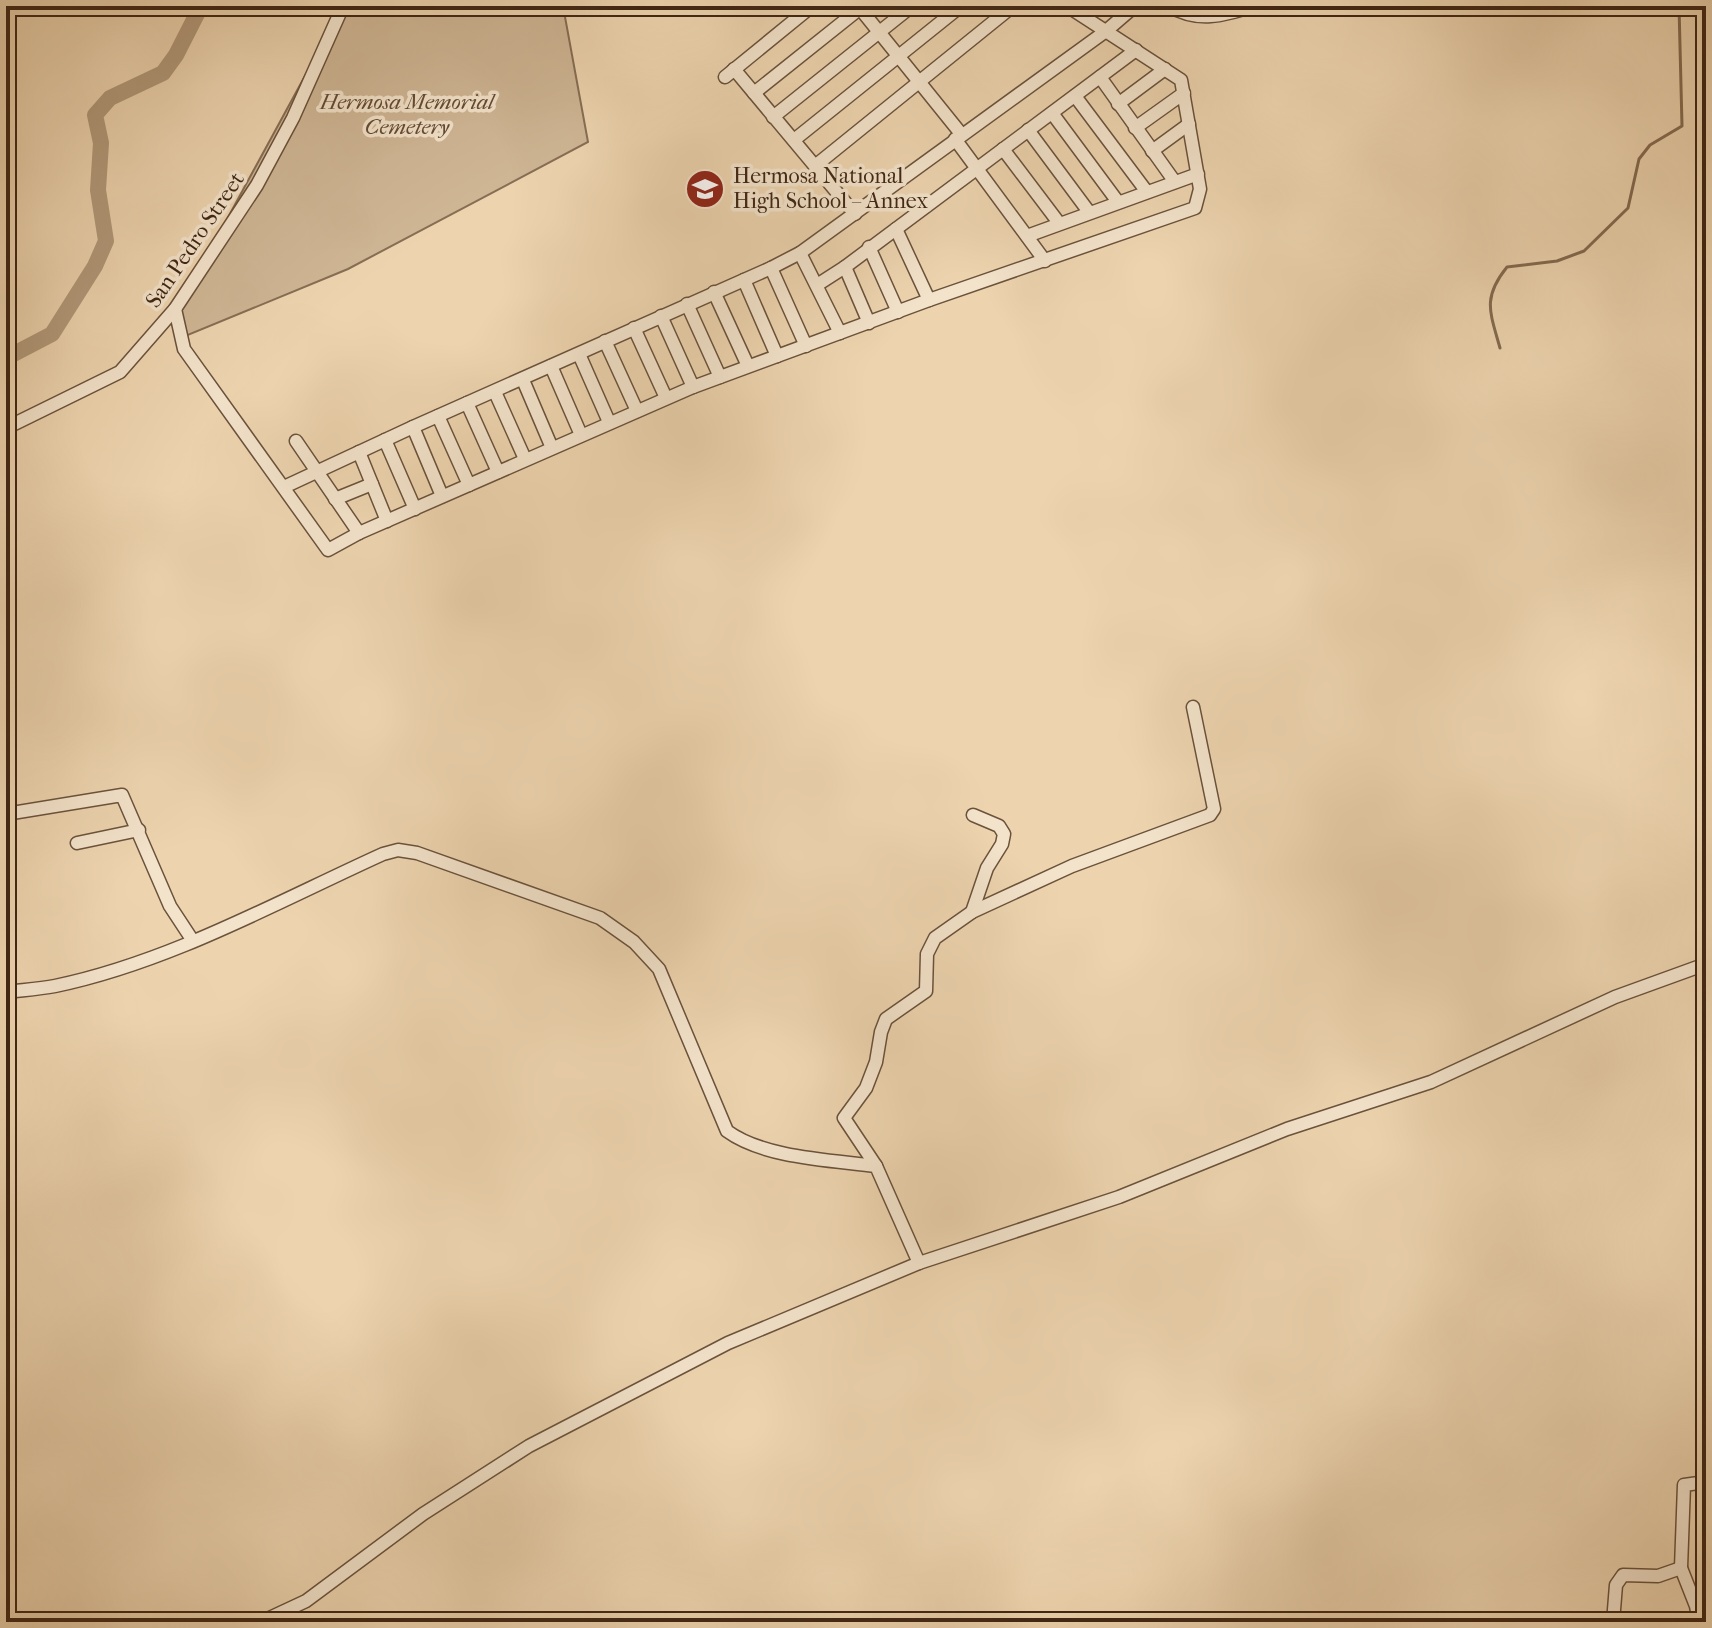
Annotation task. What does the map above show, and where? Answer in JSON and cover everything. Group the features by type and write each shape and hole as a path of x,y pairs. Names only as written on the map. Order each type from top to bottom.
{"street":[{"name":"San Pedro Street","path":"6,428 120,372 175,309 257,185 293,118 343,6"},
{"path":"812,6 729,73 754,93 855,214"},
{"path":"773,117 912,6"},
{"path":"794,140 961,6"},
{"path":"815,166 1013,6"},
{"path":"175,309 184,349 328,550 359,533 693,387 929,300 1195,208 1200,189 1181,80 1067,6"},
{"path":"284,487 800,253 1106,31 1135,6"},
{"path":"1169,6 1194,17 1219,18 1253,6"},
{"path":"754,93 860,7 919,82 1045,261"},
{"path":"817,285 1136,50"},
{"path":"1118,104 1165,69"},
{"path":"1100,77 1175,182"},
{"path":"1135,128 1184,93"},
{"path":"1075,96 1147,192"},
{"path":"1052,113 1118,202"},
{"path":"1152,151 1189,124"},
{"path":"1028,130 1089,212"},
{"path":"1003,149 1059,223"},
{"path":"1027,236 1198,174"},
{"path":"896,229 929,300"},
{"path":"869,247 898,312"},
{"path":"800,253 840,333"},
{"path":"845,267 869,323"},
{"path":"771,268 806,346"},
{"path":"744,280 777,356"},
{"path":"714,292 748,366"},
{"path":"687,304 720,377"},
{"path":"661,316 693,387"},
{"path":"634,328 666,398"},
{"path":"605,341 637,411"},
{"path":"579,354 609,422"},
{"path":"551,366 581,435"},
{"path":"523,380 552,448"},
{"path":"495,392 525,459"},
{"path":"467,403 498,472"},
{"path":"438,416 469,485"},
{"path":"413,427 442,496"},
{"path":"385,440 415,509"},
{"path":"296,441 359,533"},
{"path":"359,452 387,521"},
{"path":"335,499 372,484"},
{"path":"919,1263 876,1166 844,1118 866,1088 886,1019 926,991 927,954 935,938 972,912 1072,866 1210,815 1214,809 1193,707"},
{"path":"6,814 122,795 170,906 193,941"},
{"path":"972,912 987,868 1002,844 1004,834 999,826 973,815"},
{"path":"77,843 139,830"},
{"path":"6,992 54,986 126,966 193,941 383,854 398,850 417,853 600,918 634,942 659,969 727,1131 741,1142 788,1154 876,1166"},
{"path":"261,1622 306,1601 423,1514 529,1446 728,1343 919,1263 1119,1197 1287,1129 1431,1082 1615,997 1706,964"},
{"path":"1699,1622 1681,1568 1684,1485 1706,1482"},
{"path":"1613,1622 1616,1585 1623,1575 1658,1576 1681,1568"}],"green space":[{"name":"Hermosa Memorial Cemetery","path":"343,6 563,6 588,142 348,269 183,337 176,313"}],"waterway":[{"path":"6,358 52,334 95,266 106,241 98,190 101,143 95,115 110,98 163,73 176,55 201,6"},
{"path":"1500,348 1490,306 1494,288 1507,267 1557,261 1584,251 1628,208 1639,159 1650,145 1682,126 1679,6"}],"place":[{"name":"Hermosa National High School – Annex","path":"705,189"}]}
